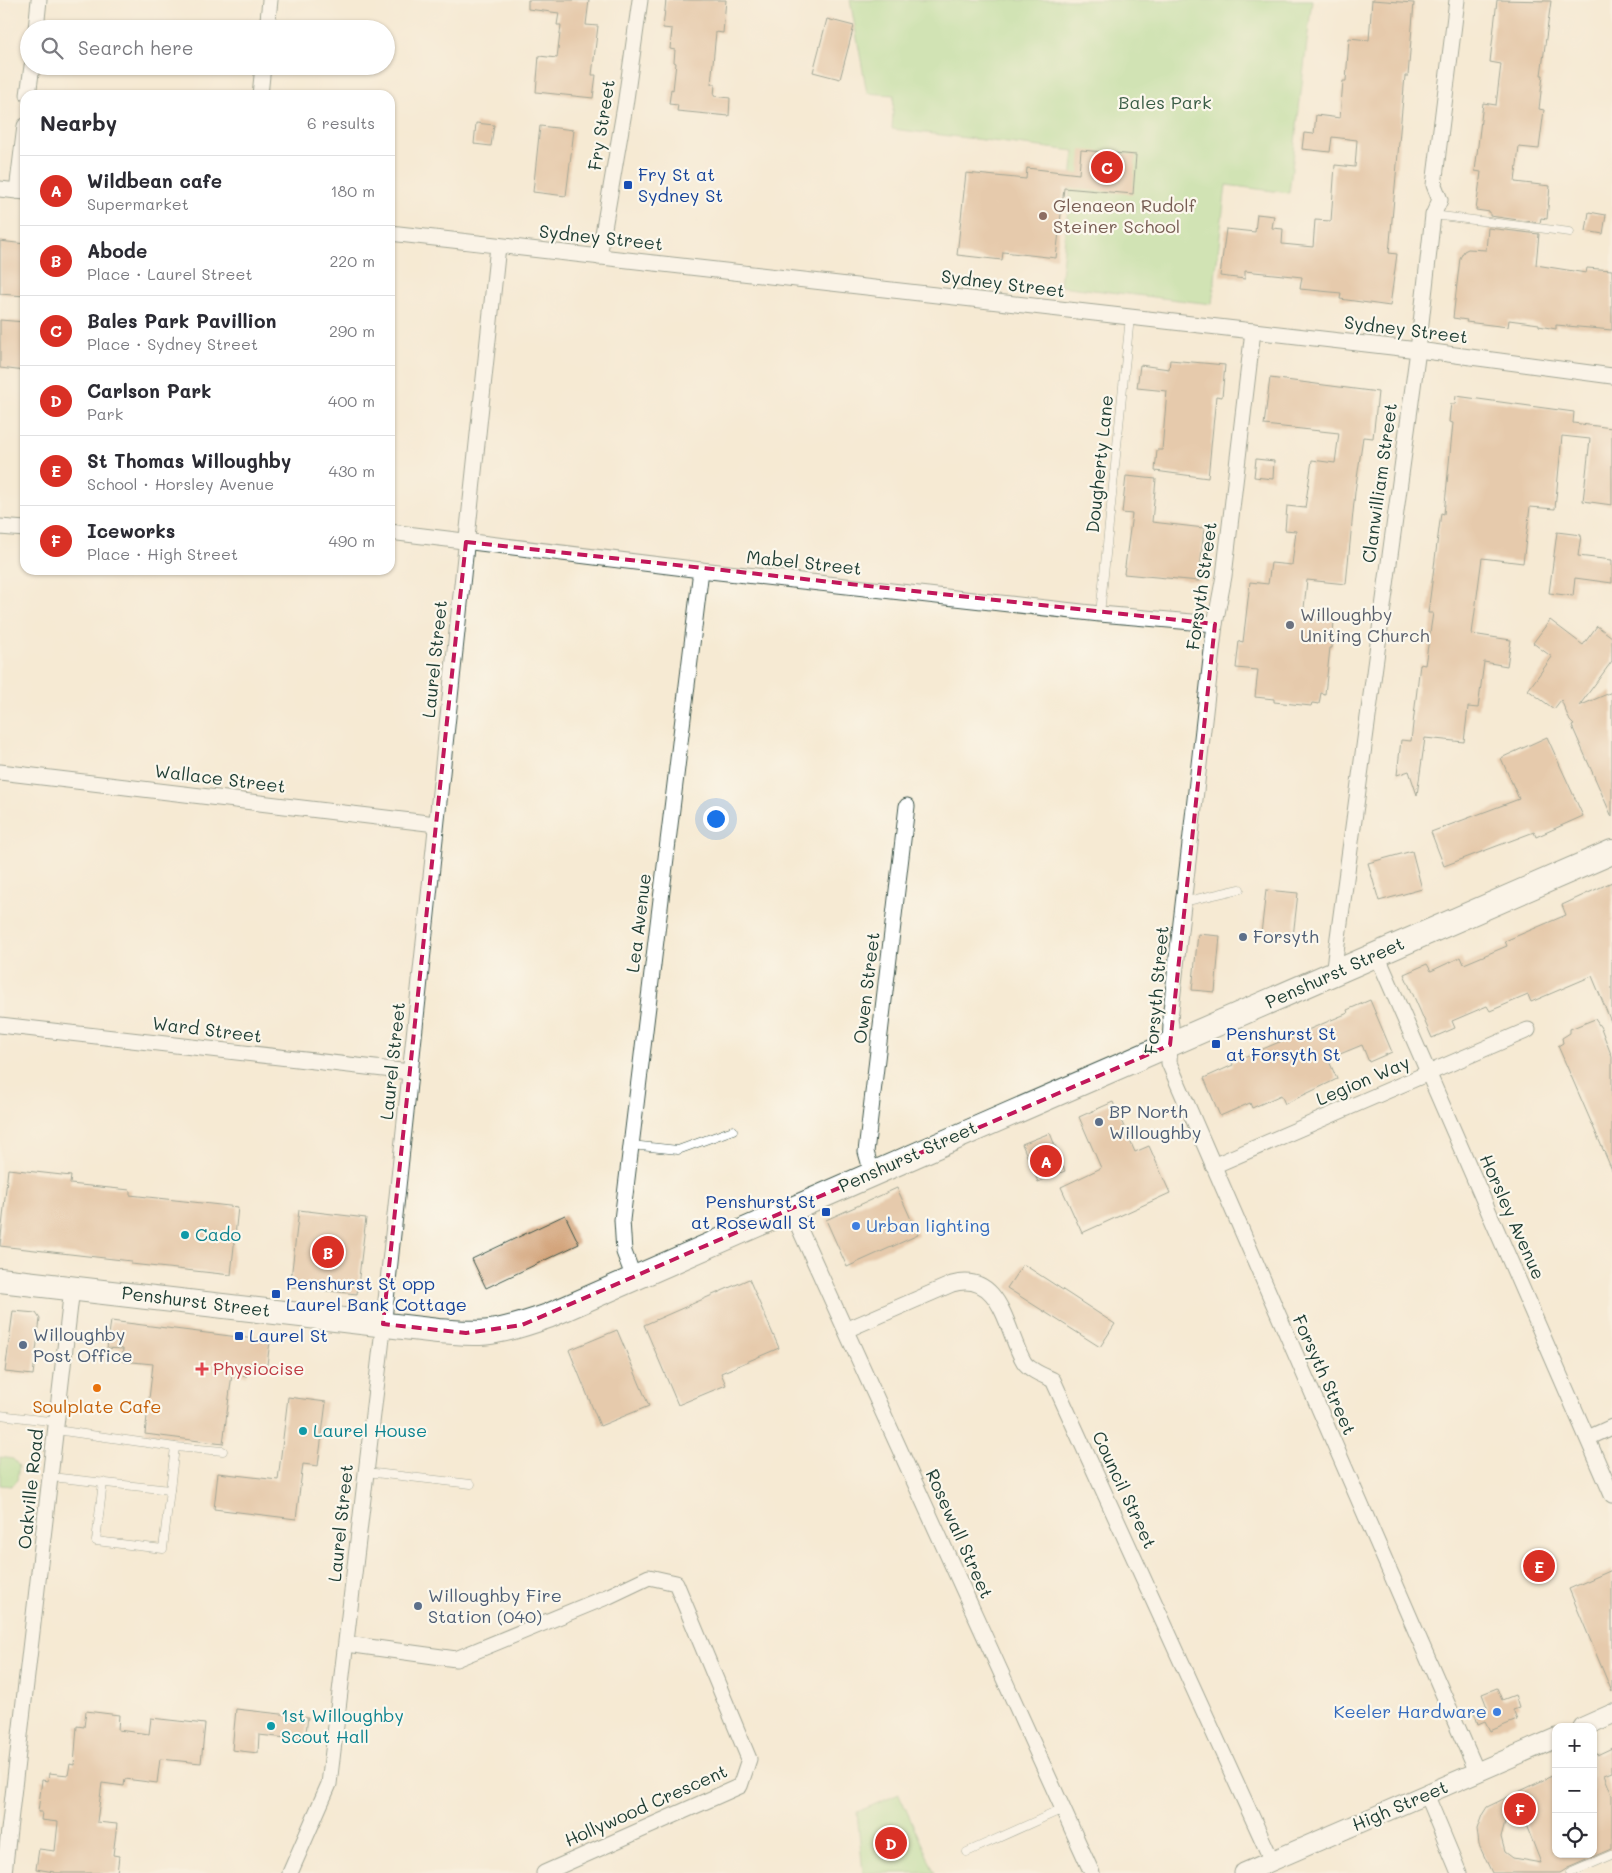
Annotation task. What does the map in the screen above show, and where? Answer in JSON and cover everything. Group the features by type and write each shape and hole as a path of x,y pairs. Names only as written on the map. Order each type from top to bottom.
{"main road":[{"name":"Penshurst Street","path":"0,1280 438,1331 466,1333 495,1332 522,1326 1612,852"}],"street":[{"path":"37,20 39,0"},
{"path":"268,20 270,0"},
{"name":"Fry Street","path":"599,257 625,106 640,0"},
{"name":"Clanwilliam Street","path":"1333,974 1418,350 1432,216 1440,200 1434,185 1456,0"},
{"path":"29,90 31,75"},
{"path":"261,90 262,75"},
{"path":"0,189 20,191"},
{"name":"Sydney Street","path":"395,235 1254,330 1612,376"},
{"name":"Laurel Street","path":"290,1873 329,1784 347,1644 498,246"},
{"name":"Forsyth Street","path":"1254,330 1224,576 1215,624 1170,1019 1169,1063 1477,1772"},
{"path":"0,527 20,529"},
{"name":"Mabel Street","path":"395,533 701,570 1100,614 1215,624"},
{"name":"Lea Avenue","path":"634,1278 624,1252 622,1220 701,570"},
{"name":"Wallace Street","path":"0,772 436,824"},
{"name":"Owen Street","path":"872,1173 866,1152 907,806"},
{"name":"Horsley Avenue","path":"1377,955 1612,1495"},
{"name":"Ward Street","path":"0,1024 410,1072"},
{"name":"Legion Way","path":"1213,1166 1528,1030"},
{"name":"Rosewall Street","path":"790,1210 1092,1873"},
{"name":"Council Street","path":"846,1330 962,1281 978,1284 993,1294 1025,1364 1053,1380 1272,1861"},
{"name":"Oakville Road","path":"4,1873 72,1288"},
{"path":"1588,1438 1612,1427"},
{"name":"Hollywood Crescent","path":"347,1644 456,1659 609,1596 649,1577 676,1583 749,1759 740,1786 544,1873"},
{"path":"1592,1723 1612,1714"},
{"name":"High Street","path":"1244,1873 1552,1740"},
{"path":"1426,1794 1459,1873"}],"lane":[{"path":"1432,216 1570,232"},
{"name":"Dougherty Lane","path":"1100,614 1130,317"},
{"path":"1183,902 1240,888"},
{"path":"631,1145 678,1150 733,1130"},
{"path":"0,1415 175,1447 223,1451"},
{"path":"103,1482 96,1541 163,1549 175,1447"},
{"path":"366,1472 471,1484"},
{"path":"51,1477 170,1490"},
{"path":"967,1852 1063,1809"},
{"path":"1570,1873 1612,1856"}],"highlighted area":[{"path":"466,542 1215,624 1170,1045 522,1325 466,1333 383,1324"}],"green space":[{"name":"Bales Park","path":"850,0 1312,0 1289,193 1226,185 1212,304 1060,286 1074,151 892,129 894,95 867,93"},
{"path":"0,1457 13,1459 19,1466 17,1480 11,1486 0,1485"},
{"path":"899,1794 935,1873 863,1873 857,1812"}],"building":[{"path":"528,0 589,0 586,25 598,26 592,75 596,75 593,98 536,92 539,56 557,58 561,25 557,25 559,13 528,9"},
{"path":"666,0 726,0 723,33 716,32 711,84 715,84 714,96 730,98 729,116 677,111 678,105 669,104 671,89 673,90 676,63 674,62 675,50 670,49 672,29 663,28"},
{"path":"1372,0 1414,3 1408,76 1405,76 1389,253 1397,254 1390,306 1340,299 1341,293 1300,289 1302,277 1245,271 1245,279 1220,276 1226,229 1255,232 1257,214 1274,216 1272,228 1283,229 1282,244 1313,247 1315,220 1331,221 1335,165 1355,167 1357,140 1332,137 1330,152 1302,149 1304,133 1314,134 1316,115 1340,118 1343,81 1346,81 1349,38 1369,40"},
{"path":"1497,0 1551,1 1541,75 1543,75 1539,109 1544,110 1539,149 1519,147 1515,182 1550,186 1547,219 1541,218 1540,223 1490,216 1490,212 1476,210 1481,172 1475,171 1483,103 1496,105 1501,64 1490,62"},
{"path":"827,19 854,26 840,79 813,72"},
{"path":"476,123 494,125 491,146 474,144"},
{"path":"540,126 574,130 566,196 533,192"},
{"path":"1081,150 1136,155 1133,194 1064,188 1056,258 1003,252 1002,260 957,255 966,173 1026,179 1027,168 1079,174"},
{"path":"1589,212 1606,215 1603,234 1586,231"},
{"path":"1488,228 1539,234 1536,265 1586,273 1587,268 1612,270 1612,330 1556,325 1556,329 1539,326 1539,324 1509,320 1508,327 1466,322 1467,320 1453,318 1460,258 1464,251 1468,249 1486,250"},
{"path":"0,241 20,243 20,296 0,294"},
{"path":"0,320 20,322 20,370 0,368"},
{"path":"1170,360 1225,365 1222,397 1216,396 1208,478 1155,471 1157,450 1162,450 1167,391 1137,388 1140,365 1169,369"},
{"path":"1270,378 1378,392 1373,438 1363,437 1355,492 1346,584 1307,580 1303,618 1334,621 1325,694 1321,693 1319,704 1312,703 1311,706 1274,702 1274,699 1255,697 1258,670 1236,668 1239,641 1243,642 1250,582 1268,584 1271,563 1292,565 1296,531 1285,530 1287,506 1305,508 1312,460 1335,463 1339,433 1264,425"},
{"path":"1456,396 1574,412 1573,423 1612,428 1612,505 1583,501 1590,439 1562,436 1555,509 1530,507 1523,563 1482,558 1472,634 1511,640 1507,666 1484,662 1478,708 1468,707 1464,742 1425,738 1417,795 1409,771 1397,775 1401,740 1411,741 1420,664 1425,665 1433,613 1428,613 1441,513 1444,514 1453,423 1449,422 1450,411 1451,404 1455,404"},
{"path":"1256,459 1274,461 1273,479 1254,477"},
{"path":"1126,476 1156,479 1152,522 1204,528 1199,581 1124,574 1132,514 1122,513"},
{"path":"1557,532 1581,535 1578,556 1612,560 1612,583 1575,578 1573,596 1549,593"},
{"path":"1550,620 1583,645 1597,626 1612,637 1612,661 1579,706 1612,692 1612,817 1572,726 1574,725 1570,721 1561,700 1554,709 1528,690 1552,657 1533,643"},
{"path":"1547,737 1583,816 1536,837 1534,832 1444,866 1431,832 1519,799 1501,758"},
{"path":"1412,851 1422,889 1379,901 1368,863"},
{"path":"1612,882 1612,1024 1592,976 1531,1002 1528,995 1490,1011 1487,1006 1452,1021 1455,1028 1432,1038 1404,974 1427,964 1431,971 1461,957 1464,964 1507,946 1505,941 1566,915 1562,905"},
{"path":"1266,890 1298,893 1293,937 1261,934"},
{"path":"1198,934 1220,936 1215,992 1192,990"},
{"path":"1370,1000 1392,1052 1369,1062 1362,1045 1328,1059 1337,1079 1285,1104 1281,1095 1252,1108 1250,1103 1220,1116 1204,1078 1233,1065 1232,1062 1348,1013 1347,1010"},
{"path":"1595,1019 1601,1028 1612,1057 1612,1170 1558,1046 1563,1043 1562,1038 1570,1033 1570,1029"},
{"path":"1113,1102 1135,1152 1149,1146 1170,1193 1082,1233 1061,1187 1101,1168 1079,1117"},
{"path":"1050,1133 1065,1171 1038,1182 1022,1144"},
{"path":"8,1169 71,1176 70,1184 130,1190 130,1195 238,1207 231,1275 131,1264 131,1261 0,1246"},
{"path":"897,1188 918,1235 847,1267 826,1220"},
{"path":"299,1210 366,1218 357,1294 290,1287"},
{"path":"565,1215 579,1244 486,1288 472,1259"},
{"path":"1023,1264 1115,1324 1100,1347 1007,1288"},
{"path":"749,1279 779,1348 721,1373 726,1385 678,1405 644,1325"},
{"name":"Willoughby Post Office","path":"13,1311 36,1313 40,1319 33,1375 5,1372"},
{"path":"111,1321 270,1341 267,1365 249,1363 247,1376 232,1374 223,1444 145,1434 153,1364 122,1361 123,1349 107,1348"},
{"path":"617,1330 649,1406 600,1426 569,1350"},
{"path":"288,1397 326,1402 318,1466 303,1464 296,1519 214,1509 218,1473 278,1480"},
{"path":"1612,1570 1612,1692 1569,1589"},
{"path":"1497,1688 1502,1700 1515,1695 1519,1708 1513,1710 1517,1720 1490,1731 1485,1721 1478,1724 1474,1712 1487,1707 1482,1694"},
{"name":"1st Willoughby Scout Hall","path":"236,1709 308,1717 305,1740 259,1735 258,1753 232,1750"},
{"path":"86,1711 119,1715 118,1730 149,1734 151,1718 205,1724 201,1763 160,1759 157,1783 125,1779 124,1786 102,1783 97,1822 117,1824 113,1855 119,1856 117,1873 54,1873 36,1869 39,1849 55,1851 58,1822 41,1820 42,1812 38,1812 42,1780 48,1781 49,1773 68,1775 70,1764 74,1765 77,1726 84,1727"},
{"path":"1612,1748 1612,1772 1604,1775 1612,1795 1612,1849 1597,1855 1597,1768 1597,1755"},
{"path":"1552,1776 1552,1858 1591,1858 1560,1873 1492,1873 1479,1845 1477,1829 1487,1807 1512,1795 1501,1837 1505,1852 1513,1858 1541,1863 1514,1794"}],"place":[{"name":"Bales Park Pavillion","path":"1107,167"},
{"name":"Fry St at Sydney St","path":"628,185"},
{"name":"Glenaeon Rudolf Steiner School","path":"1043,216"},
{"name":"Willoughby Uniting Church","path":"1290,625"},
{"name":"Forsyth","path":"1243,937"},
{"name":"Penshurst St at Forsyth St","path":"1216,1044"},
{"name":"BP North Willoughby","path":"1099,1122"},
{"name":"Wildbean cafe","path":"1046,1161"},
{"name":"Penshurst St at Rosewall St","path":"826,1212"},
{"name":"Urban lighting","path":"856,1226"},
{"name":"Cado","path":"185,1235"},
{"name":"Abode","path":"328,1252"},
{"name":"Penshurst St opp Laurel Bank Cottage","path":"276,1294"},
{"name":"Laurel St","path":"239,1336"},
{"name":"Willoughby Post Office","path":"23,1345"},
{"name":"Physiocise","path":"202,1369"},
{"name":"Soulplate Cafe","path":"97,1388"},
{"name":"Laurel House","path":"303,1431"},
{"name":"St Thomas Willoughby","path":"1539,1566"},
{"name":"Willoughby Fire Station (040)","path":"418,1606"},
{"name":"Keeler Hardware","path":"1497,1712"},
{"name":"1st Willoughby Scout Hall","path":"271,1726"},
{"name":"Iceworks","path":"1520,1809"},
{"name":"Carlson Park","path":"891,1843"}]}
